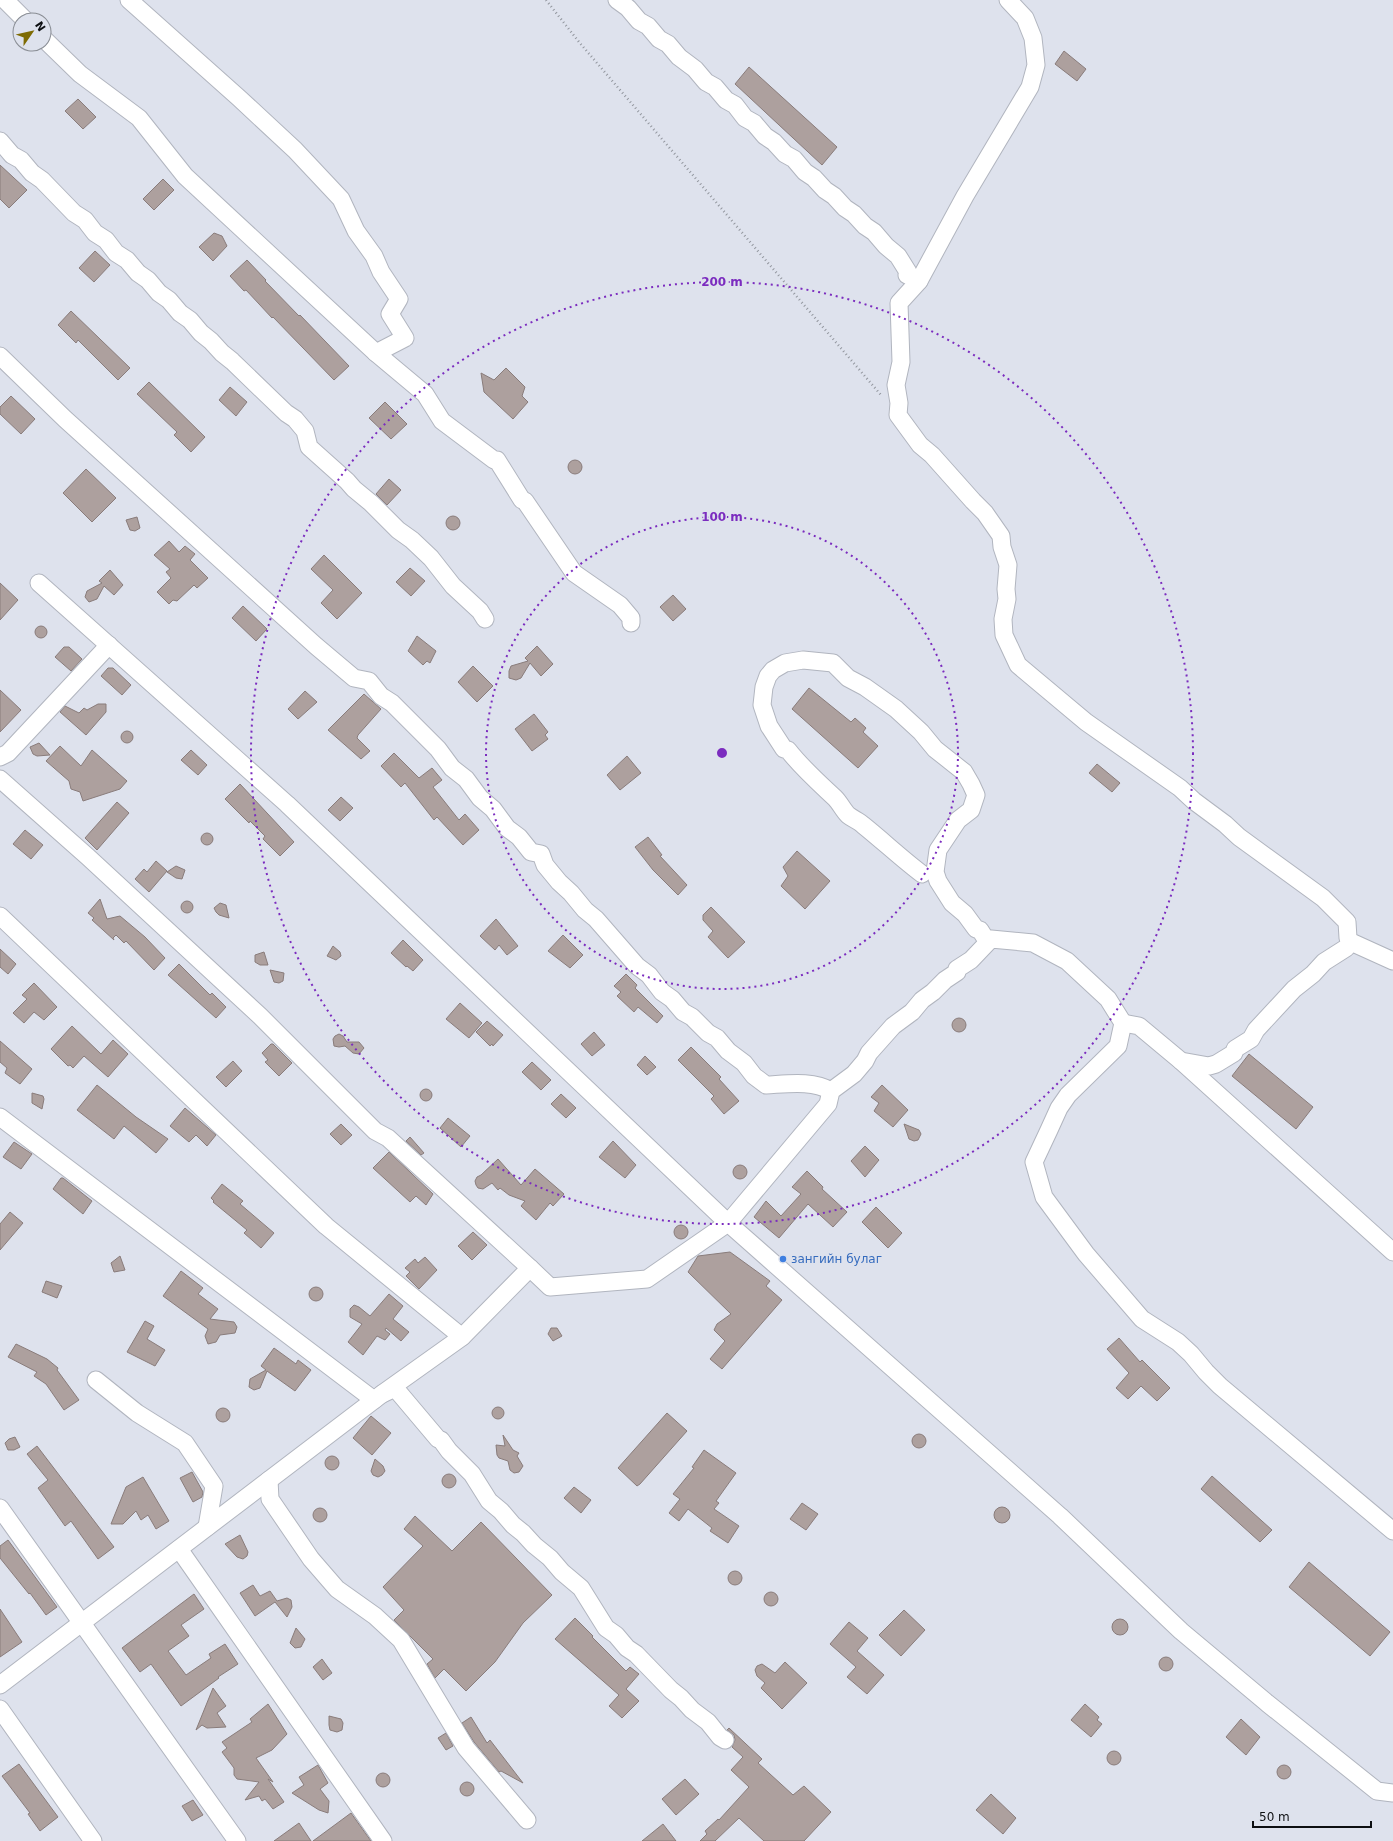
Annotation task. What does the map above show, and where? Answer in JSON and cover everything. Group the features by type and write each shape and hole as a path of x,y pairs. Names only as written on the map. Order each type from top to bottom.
{"street":[{"path":"5,0 17,12"},
{"path":"129,0 240,98 295,150 342,199 356,231 374,256 381,272 399,299 390,314 405,338 376,353"},
{"path":"617,0 628,8 639,21 648,26 659,39 668,44 679,57 695,69 706,82 715,87 726,100 735,105 765,136 794,160 805,172 814,178 825,190 834,196 845,208 854,214 865,226 874,232 886,246 898,256 908,272 907,275 919,281"},
{"path":"1008,0 1025,18 1033,38 1036,65 1030,87 965,196 919,281 899,302 901,362 896,385 899,403 898,415 920,445 932,455 973,501 986,513 1001,536 1002,547 1008,565 1006,589 1007,599 1003,619 1004,634 1018,665 1086,722 1180,788 1239,837 1323,898 1347,922 1348,938 1351,942 1393,961"},
{"path":"52,47 80,74 139,118 185,176 376,353 425,394 442,422 494,460 497,460 522,500 526,501 574,573 620,606 631,618 632,623"},
{"path":"0,141 12,155 21,160 32,173 42,180 74,213 85,220 95,233 106,240 116,253 127,260 138,273 148,280 159,293 190,320 222,353 286,413 295,419 306,432 309,447 354,489 371,502 398,530 427,554 453,586 480,611 485,619"},
{"path":"0,356 65,419 316,646 354,678 369,681 381,696 392,703 438,749 452,768 466,779 480,798 493,809 508,828 519,837 531,852 541,854 545,865 559,882 571,893 585,910 596,919 611,938 622,947 637,966 649,975 662,992 683,1012 692,1017 708,1033 717,1038 728,1051 744,1063 754,1076 766,1085 799,1084 822,1086 831,1091"},
{"path":"39,583 287,804 728,1223 1060,1516 1181,1631 1267,1703 1377,1791 1393,1794"},
{"path":"0,757 8,753 109,645"},
{"path":"922,874 848,815 835,798 823,789 813,776 802,769 788,750 784,749 769,726 762,705 764,687 768,676 773,670 785,663 802,660 832,663 848,678 865,687 896,709 921,732 935,749 964,772 976,795 971,810 958,820 938,850 935,872 938,881 952,903 965,914 976,929 980,930 988,941"},
{"path":"0,779 88,857 260,1016 375,1131 388,1138 550,1287 647,1279 728,1223 828,1104 831,1091 854,1074 865,1061 869,1053 893,1026 912,1012 922,1000 934,992 945,980 957,972 957,969 971,960 988,941 992,939 1033,943 1067,961 1108,999 1123,1023 1118,1046 1068,1095 1059,1108 1034,1162 1044,1197 1086,1254 1142,1319 1178,1342 1220,1386 1393,1531"},
{"path":"0,916 326,1226 462,1337"},
{"path":"1181,1061 1209,1066 1216,1064 1234,1053 1235,1049 1251,1039 1256,1030 1294,989 1313,974 1324,962 1346,948 1351,942"},
{"path":"1123,1023 1139,1026 1181,1061 1393,1252"},
{"path":"0,1117 378,1397"},
{"path":"0,1685 378,1397 462,1337 530,1268"},
{"path":"96,1380 137,1412 186,1443 214,1486 207,1527"},
{"path":"378,1397 395,1388 438,1439 441,1440 449,1452 472,1474 489,1501 501,1511 513,1526 523,1533 534,1546 550,1558 562,1572 581,1588 606,1628 616,1635 627,1648 636,1654 671,1690 692,1710 708,1722 720,1737 725,1740"},
{"path":"269,1480 270,1499 311,1559 336,1589 375,1616 401,1640 466,1748 527,1820"},
{"path":"0,1508 237,1841"},
{"path":"179,1549 382,1841"},
{"path":"0,1709 93,1841"}],"path":[{"path":"546,0 579,42 898,415"}],"building":[{"path":"1064,51 1086,69 1077,81 1055,64"},
{"path":"749,67 837,147 822,165 735,84"},
{"path":"78,99 96,117 83,129 65,111"},
{"path":"0,165 27,190 9,208 0,199"},
{"path":"163,179 174,190 154,210 143,199"},
{"path":"214,233 222,236 227,246 213,261 199,247"},
{"path":"95,251 110,265 94,282 79,268"},
{"path":"247,260 266,280 265,281 349,366 334,380 246,290 244,291 230,276"},
{"path":"71,311 130,368 118,380 78,340 76,343 58,325"},
{"path":"506,368 525,387 522,396 528,402 513,419 484,392 481,373 494,380"},
{"path":"149,382 205,437 191,452 174,435 177,432 137,394"},
{"path":"230,387 247,402 236,416 219,400"},
{"path":"11,396 35,419 21,434 0,414 0,407"},
{"path":"385,402 407,424 391,439 369,418"},
{"path":"575,460 580,462 582,467 580,472 575,474 570,472 568,467 570,462"},
{"path":"86,469 116,498 92,522 63,493"},
{"path":"389,479 401,490 387,505 376,494"},
{"path":"450,516 456,516 460,520 460,526 456,530 450,530 446,526 446,520"},
{"path":"137,517 140,528 135,531 130,530 126,520"},
{"path":"169,541 179,552 185,546 195,554 190,560 208,578 197,588 194,585 177,601 173,600 169,604 157,592 171,578 166,572 170,569 154,555"},
{"path":"324,555 362,593 337,619 321,603 333,590 311,569"},
{"path":"410,568 425,581 411,596 396,582"},
{"path":"110,570 123,585 114,595 104,586 97,599 89,602 85,597 87,591 102,583 99,581"},
{"path":"0,583 18,600 0,620"},
{"path":"673,595 686,609 673,621 660,607"},
{"path":"243,606 267,629 256,641 232,618"},
{"path":"39,626 43,626 47,632 43,638 39,638 35,634 35,630"},
{"path":"417,636 436,651 430,663 427,661 423,665 408,651"},
{"path":"537,646 553,664 541,676 530,663 521,678 516,680 509,678 511,666 528,661 525,658"},
{"path":"64,647 69,647 82,659 71,671 55,657"},
{"path":"473,666 493,686 477,702 458,682"},
{"path":"108,668 113,668 131,685 122,695 101,676"},
{"path":"809,688 851,722 855,718 866,728 863,732 878,746 858,768 792,709"},
{"path":"0,690 21,710 0,732"},
{"path":"305,691 317,702 298,719 288,709"},
{"path":"364,694 381,709 358,735 357,738 370,751 361,759 328,730"},
{"path":"98,704 106,704 106,712 86,735 60,712 65,706 79,713 84,708 87,710"},
{"path":"534,714 548,732 545,735 548,739 532,751 515,729"},
{"path":"125,731 129,731 133,737 129,743 125,743 121,739 121,735"},
{"path":"39,743 50,755 37,756 33,754 30,747"},
{"path":"60,746 81,766 92,750 127,781 120,789 83,801 80,792 71,789 69,781 46,761"},
{"path":"191,750 207,765 198,775 181,760"},
{"path":"394,753 419,778 432,768 442,780 433,787 459,820 465,814 479,830 463,845 437,817 434,820 405,783 401,787 381,766"},
{"path":"627,756 641,773 620,790 607,775"},
{"path":"1097,764 1120,783 1112,792 1089,773"},
{"path":"240,784 294,842 280,856 263,839 265,836 250,821 249,823 225,799"},
{"path":"341,797 353,808 340,821 328,810"},
{"path":"117,802 129,813 97,850 85,838"},
{"path":"25,830 43,845 31,859 13,844"},
{"path":"205,833 209,833 213,839 209,845 205,845 201,841 201,837"},
{"path":"648,837 662,855 660,856 687,885 678,895 653,870 635,847"},
{"path":"797,851 830,881 805,909 781,886 788,876 783,867"},
{"path":"156,861 167,871 149,892 135,879 144,869 147,872"},
{"path":"176,866 185,870 182,879 176,878 167,872"},
{"path":"100,899 107,919 120,916 145,937 165,958 154,970 126,941 124,943 116,935 113,938 114,940 92,920 94,918 88,913"},
{"path":"185,901 189,901 193,907 189,913 185,913 181,909 181,905"},
{"path":"220,903 226,905 229,918 219,915 216,912 214,908"},
{"path":"711,907 745,942 728,958 708,937 713,931 703,920 703,915"},
{"path":"496,919 518,946 507,955 499,945 495,950 480,936"},
{"path":"563,935 583,955 570,968 548,951"},
{"path":"403,940 423,960 413,971 407,966 406,967 391,953"},
{"path":"333,946 340,952 341,956 336,960 327,956"},
{"path":"0,949 16,964 8,974 0,967"},
{"path":"264,952 268,965 260,965 255,962 255,955"},
{"path":"179,964 210,995 212,993 226,1007 216,1018 168,975"},
{"path":"270,970 284,973 283,981 279,983 274,982"},
{"path":"626,974 637,985 635,988 663,1016 657,1023 638,1007 634,1012 617,996 621,992 614,986"},
{"path":"34,983 57,1007 44,1020 34,1012 24,1023 13,1013 27,999 22,995"},
{"path":"460,1003 482,1023 469,1038 446,1019"},
{"path":"959,1018 964,1020 966,1025 964,1030 959,1032 954,1030 952,1025 954,1020"},
{"path":"487,1021 503,1035 493,1046 492,1044 490,1046 476,1032"},
{"path":"72,1026 101,1054 113,1040 128,1054 108,1077 84,1056 73,1068 70,1065 68,1066 51,1049"},
{"path":"594,1032 605,1045 592,1056 581,1044"},
{"path":"339,1034 343,1036 347,1042 359,1042 364,1048 359,1054 353,1053 345,1046 334,1046 333,1039"},
{"path":"0,1041 32,1069 20,1084 5,1073 7,1068 0,1062"},
{"path":"271,1044 273,1044 292,1063 279,1076 265,1062 268,1060 262,1053"},
{"path":"691,1047 721,1077 719,1079 739,1101 724,1114 711,1099 714,1096 678,1060"},
{"path":"1249,1054 1313,1107 1296,1129 1232,1076"},
{"path":"645,1056 656,1067 647,1075 637,1065"},
{"path":"233,1061 242,1071 226,1087 216,1077"},
{"path":"532,1062 551,1080 541,1090 522,1072"},
{"path":"97,1085 136,1117 168,1139 156,1153 124,1126 114,1139 77,1110"},
{"path":"882,1085 908,1110 893,1127 874,1111 879,1103 871,1097"},
{"path":"424,1089 428,1089 432,1095 428,1101 424,1101 420,1097 420,1093"},
{"path":"32,1093 43,1096 44,1099 42,1109 32,1103"},
{"path":"561,1094 576,1108 566,1118 551,1104"},
{"path":"185,1108 216,1135 207,1146 196,1135 189,1142 170,1126"},
{"path":"448,1118 470,1136 461,1147 440,1128"},
{"path":"341,1124 352,1135 341,1145 330,1134"},
{"path":"904,1124 919,1130 921,1134 918,1140 914,1141 909,1139"},
{"path":"410,1137 424,1153 421,1155 406,1141"},
{"path":"613,1141 636,1165 625,1178 599,1157"},
{"path":"14,1142 32,1154 21,1169 3,1157"},
{"path":"865,1146 879,1160 865,1177 851,1161"},
{"path":"389,1152 433,1194 426,1205 416,1196 410,1202 373,1168"},
{"path":"498,1159 521,1185 535,1169 564,1194 553,1206 550,1203 536,1220 521,1206 525,1201 509,1195 500,1188 498,1190 492,1183 483,1189 478,1188 476,1185 475,1181 477,1177"},
{"path":"740,1165 745,1167 747,1172 745,1177 740,1179 735,1177 733,1172 735,1167"},
{"path":"807,1171 823,1187 822,1189 847,1212 833,1227 808,1204 779,1238 754,1217 766,1201 781,1216 801,1194 792,1187"},
{"path":"61,1178 92,1201 83,1214 53,1189"},
{"path":"222,1184 243,1201 240,1204 274,1233 261,1248 244,1233 247,1230 213,1202 214,1201 211,1198"},
{"path":"876,1207 902,1233 888,1248 862,1222"},
{"path":"10,1212 23,1223 0,1250 0,1224"},
{"path":"681,1225 686,1227 688,1232 686,1237 681,1239 676,1237 674,1232 676,1227"},
{"path":"473,1232 487,1245 472,1260 458,1246"},
{"path":"730,1252 770,1281 766,1286 782,1300 722,1369 710,1359 725,1341 714,1330 717,1324 731,1314 688,1272 698,1256"},
{"path":"120,1256 125,1270 114,1272 111,1263"},
{"path":"425,1257 437,1270 419,1289 406,1276 410,1272 405,1268 415,1259 418,1263"},
{"path":"181,1271 203,1288 198,1294 218,1309 210,1319 234,1322 237,1327 235,1333 220,1335 216,1342 208,1344 205,1336 208,1329 163,1296"},
{"path":"46,1281 62,1286 57,1298 42,1292"},
{"path":"316,1287 321,1289 323,1294 321,1299 316,1301 311,1299 309,1294 311,1289"},
{"path":"389,1294 403,1306 393,1319 409,1332 401,1341 386,1328 385,1330 390,1334 385,1340 377,1336 363,1355 348,1342 362,1324 350,1317 350,1309 354,1305 370,1316"},
{"path":"145,1321 154,1326 147,1339 165,1350 155,1366 127,1352"},
{"path":"551,1328 557,1328 562,1336 553,1341 548,1334"},
{"path":"1119,1338 1140,1362 1142,1360 1170,1388 1157,1401 1141,1386 1128,1399 1116,1388 1129,1373 1107,1349"},
{"path":"16,1344 47,1359 58,1368 57,1370 79,1400 64,1410 46,1384 34,1376 37,1372 8,1357"},
{"path":"274,1348 296,1364 298,1360 311,1370 295,1391 267,1371 260,1388 254,1390 249,1387 250,1379 266,1370 261,1366"},
{"path":"500,1407 503,1408 503,1418 496,1419 493,1418 492,1411 493,1408"},
{"path":"223,1408 228,1410 230,1415 228,1420 223,1422 218,1420 216,1415 218,1410"},
{"path":"667,1413 687,1431 637,1486 618,1468"},
{"path":"371,1416 391,1433 372,1455 353,1438"},
{"path":"919,1434 924,1436 926,1441 924,1446 919,1448 914,1446 912,1441 914,1436"},
{"path":"503,1435 513,1450 519,1453 517,1456 523,1466 519,1472 514,1473 510,1470 508,1461 499,1458 497,1455 496,1445 505,1446"},
{"path":"15,1437 20,1447 14,1450 8,1450 5,1443 9,1439"},
{"path":"37,1446 114,1547 98,1559 71,1521 65,1526 38,1488 48,1480 27,1454"},
{"path":"704,1450 736,1473 716,1501 719,1503 714,1509 739,1526 728,1543 710,1531 712,1528 688,1509 679,1521 669,1513 680,1499 673,1494 694,1468 692,1467"},
{"path":"332,1456 337,1458 339,1463 337,1468 332,1470 327,1468 325,1463 327,1458"},
{"path":"375,1459 383,1466 385,1471 378,1477 373,1475 371,1471"},
{"path":"192,1472 203,1492 202,1497 193,1502 180,1478"},
{"path":"449,1474 454,1476 456,1481 454,1486 449,1488 444,1486 442,1481 444,1476"},
{"path":"1212,1476 1272,1530 1260,1542 1201,1489"},
{"path":"143,1477 169,1521 156,1529 148,1515 141,1520 136,1511 123,1524 111,1524 126,1487"},
{"path":"574,1487 591,1500 581,1513 564,1498"},
{"path":"802,1503 818,1514 806,1530 790,1519"},
{"path":"1002,1507 1009,1512 1010,1515 1005,1522 1002,1523 995,1518 994,1515 999,1508"},
{"path":"320,1508 325,1510 327,1515 325,1520 320,1522 315,1520 313,1515 315,1510"},
{"path":"415,1516 452,1551 481,1522 552,1595 523,1623 495,1662 466,1691 444,1669 435,1678 427,1664 433,1659 394,1620 404,1610 383,1587 423,1546 404,1529"},
{"path":"240,1535 248,1552 247,1556 243,1559 237,1557 225,1544"},
{"path":"8,1540 57,1607 46,1615 30,1593 29,1594 0,1558 0,1546"},
{"path":"1309,1562 1390,1632 1370,1656 1289,1587"},
{"path":"732,1571 738,1571 742,1575 742,1581 738,1585 732,1585 728,1581 728,1575"},
{"path":"253,1585 260,1596 270,1591 277,1601 287,1598 291,1600 292,1607 287,1617 275,1602 255,1616 240,1593"},
{"path":"771,1592 776,1594 778,1599 776,1604 771,1606 766,1604 764,1599 766,1594"},
{"path":"194,1594 204,1609 181,1625 189,1636 168,1651 186,1675 211,1658 209,1654 225,1644 238,1664 218,1677 219,1678 181,1706 151,1664 140,1672 122,1648"},
{"path":"0,1609 22,1642 0,1657"},
{"path":"904,1610 925,1630 901,1656 879,1635"},
{"path":"575,1618 626,1671 630,1667 639,1674 626,1689 639,1701 622,1718 609,1706 619,1695 555,1639"},
{"path":"1120,1619 1127,1624 1128,1627 1123,1634 1120,1635 1113,1630 1112,1627 1117,1620"},
{"path":"849,1622 868,1638 857,1651 884,1675 867,1694 847,1677 856,1667 830,1644"},
{"path":"296,1628 305,1639 301,1647 295,1648 290,1643"},
{"path":"1166,1657 1171,1659 1173,1664 1171,1669 1166,1671 1161,1669 1159,1664 1161,1659"},
{"path":"322,1659 332,1673 323,1680 313,1667"},
{"path":"785,1662 807,1683 782,1709 761,1688 765,1683 757,1676 755,1670 757,1666 762,1664 775,1673"},
{"path":"213,1688 226,1706 217,1713 226,1727 207,1728 202,1725 196,1730"},
{"path":"268,1704 287,1734 272,1750 256,1758 273,1782 268,1779 284,1802 273,1809 265,1799 262,1801 259,1796 245,1800 259,1782 237,1779 234,1775 234,1768 222,1752 227,1748 222,1742 252,1722 250,1719"},
{"path":"1085,1704 1099,1717 1097,1720 1102,1724 1091,1737 1071,1720"},
{"path":"329,1716 341,1719 343,1723 342,1730 337,1732 330,1730"},
{"path":"471,1717 487,1743 490,1740 523,1783 501,1771 499,1772 474,1742 462,1723"},
{"path":"1241,1719 1260,1737 1246,1755 1226,1737"},
{"path":"729,1728 762,1759 758,1763 793,1795 804,1786 831,1812 804,1841 764,1841 739,1818 715,1841 700,1841 707,1834 705,1831 718,1819 719,1820 749,1787 731,1770 743,1757 732,1747 735,1740 734,1735 727,1730"},
{"path":"446,1733 453,1746 446,1750 438,1738"},
{"path":"1114,1751 1119,1753 1121,1758 1119,1763 1114,1765 1109,1763 1107,1758 1109,1753"},
{"path":"19,1764 58,1817 40,1831 28,1814 30,1813 2,1776"},
{"path":"318,1765 328,1783 320,1789 329,1801 328,1813 319,1810 292,1793 304,1785 299,1777"},
{"path":"1281,1765 1287,1765 1291,1769 1291,1775 1287,1779 1281,1779 1277,1775 1277,1769"},
{"path":"383,1773 388,1775 390,1780 388,1785 383,1787 378,1785 376,1780 378,1775"},
{"path":"685,1779 699,1794 676,1815 662,1799"},
{"path":"467,1782 472,1784 474,1789 472,1794 467,1796 462,1794 460,1789 462,1784"},
{"path":"991,1794 1016,1818 1003,1834 976,1810"},
{"path":"193,1800 203,1815 192,1821 182,1806"},
{"path":"351,1813 371,1841 313,1841"},
{"path":"299,1823 311,1841 274,1841"},
{"path":"663,1824 676,1841 642,1841"}],"place":[{"name":"зангийн булаг","path":"783,1259"}]}
